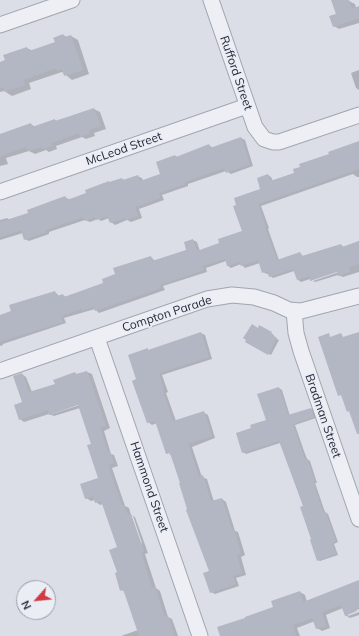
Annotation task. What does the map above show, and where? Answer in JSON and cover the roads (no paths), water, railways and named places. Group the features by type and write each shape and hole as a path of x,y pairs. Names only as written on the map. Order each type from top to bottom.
{"street":[{"path":"0,25 72,0"},
{"name":"Rufford Street","path":"211,0 247,106 257,132 264,139 279,142 359,115"},
{"name":"McLeod Street","path":"0,192 247,106"},
{"name":"Compton Parade","path":"0,371 194,303 220,297 232,295 254,297 294,311 301,311 359,296"},
{"name":"Bradman Street","path":"294,311 296,333 301,350 359,519"},
{"name":"Hammond Street","path":"97,338 200,636"}]}
